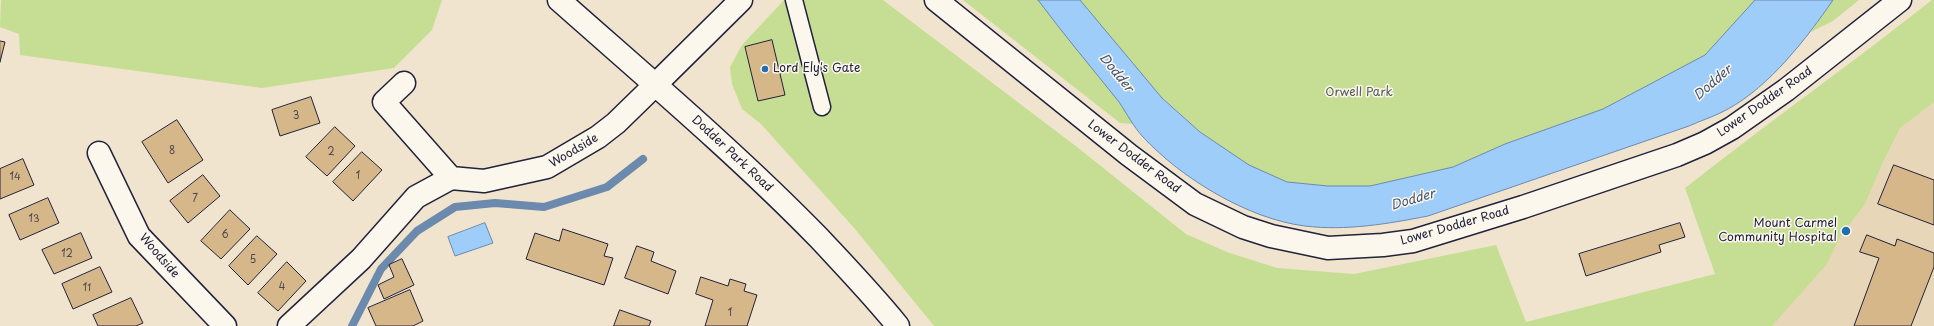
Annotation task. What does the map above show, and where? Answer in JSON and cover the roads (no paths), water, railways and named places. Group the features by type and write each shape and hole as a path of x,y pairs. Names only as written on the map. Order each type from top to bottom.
{"street":[{"name":"Dodder Park Road","path":"559,0 733,155 794,212 862,284 892,324"},
{"path":"655,85 741,0"},
{"name":"Lower Dodder Road","path":"936,0 1129,155 1195,204 1243,228 1271,236 1328,248 1383,245 1413,240 1522,207 1677,155 1705,143 1732,128 1786,90 1900,0"},
{"path":"288,326 361,259 416,197 451,178 384,102 404,83"},
{"name":"Woodside","path":"451,178 484,181 547,167 606,131 655,85"},
{"name":"Woodside","path":"99,153 139,236 224,326"}],"lane":[{"path":"794,0 822,107"}],"water":[{"name":"Dodder","path":"1038,0 1080,0 1162,98 1200,132 1249,165 1287,182 1328,186 1370,186 1453,167 1505,144 1603,109 1705,55 1755,0 1833,0 1812,30 1773,74 1744,99 1719,114 1689,126 1428,216 1382,224 1336,228 1305,226 1283,222 1261,215 1239,206 1217,194 1176,167 1139,133 1119,102"},
{"path":"485,223 493,243 455,256 448,237"}],"waterway":[{"path":"352,326 381,269 417,231 455,207 495,203 544,207 607,187 643,159"}],"place":[{"name":"Lord Ely's Gate","path":"765,69"},
{"name":"Mount Carmel Community Hospital","path":"1846,231"}],"park label":[{"name":"Orwell Park","path":"1359,93"}]}
